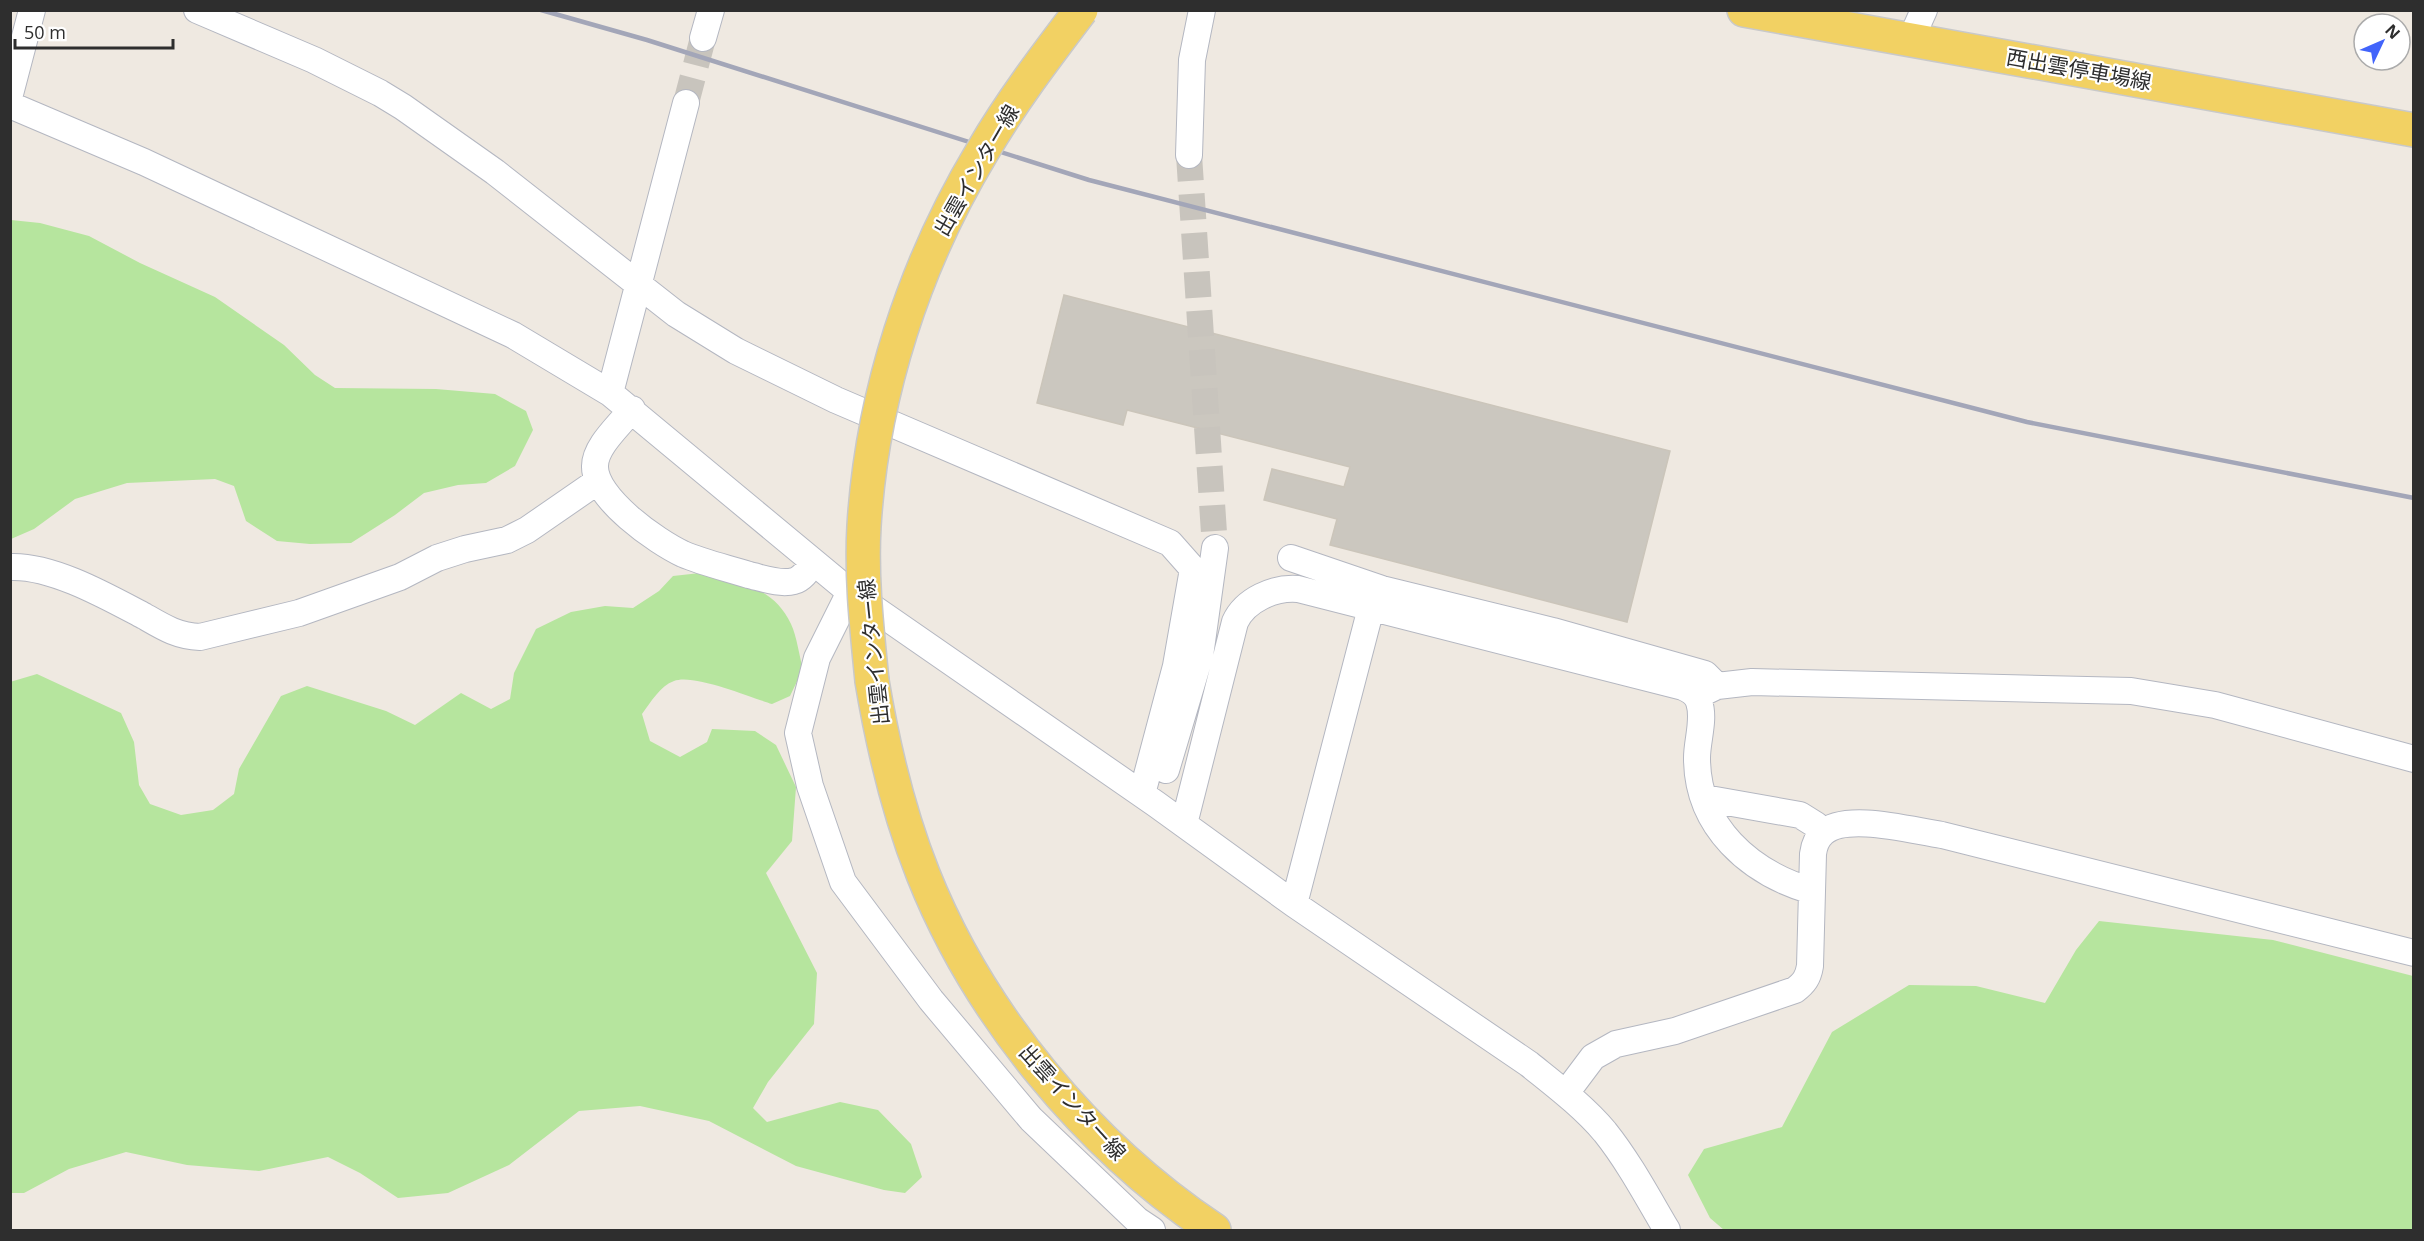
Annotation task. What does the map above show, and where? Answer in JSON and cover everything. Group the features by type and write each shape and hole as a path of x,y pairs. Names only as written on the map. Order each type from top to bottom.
{"main road":[{"name":"出雲インター線","path":"1081,10 1037,68 982,152 937,236 903,322 880,414 864,526 863,578 872,681 891,777 923,874 942,915 994,1006 1025,1052 1064,1099 1101,1138 1170,1199 1214,1230"},
{"name":"西出雲停車場線","path":"1744,10 1917,25 2414,129"}],"street":[{"path":"10,94 32,10"},
{"path":"197,10 314,60 396,102 495,172 676,314 736,351 816,390 1170,543 1193,569 1149,799"},
{"path":"703,38 711,10"},
{"path":"1189,155 1192,60 1202,10"},
{"path":"610,393 686,103"},
{"path":"10,105 144,162 513,335 610,393 850,592 1149,799 1294,904 1529,1064 1566,1093 1604,1131 1619,1150 1667,1230"},
{"path":"632,409 599,451 594,469 606,493 640,526 681,553 707,563 780,582 801,578 813,563"},
{"path":"10,567 25,568 52,575 85,587 167,630 186,636 200,637 299,613 400,577 437,558 507,540 527,530 598,481"},
{"path":"1149,799 1200,656 1215,548"},
{"path":"1291,558 1382,590 1553,631 1705,674 1707,691 1701,712 1697,759 1704,798 1716,823 1743,857 1774,878 1812,891"},
{"path":"1184,824 1235,622 1239,614 1251,602 1288,588 1683,687 1707,691 1752,682 2131,691 2215,705 2414,759"},
{"path":"850,592 817,658 798,733 810,786 843,882 931,1000 1031,1119 1137,1220 1152,1230"},
{"path":"1294,904 1371,608"},
{"path":"1704,798 1800,815 1816,825 1822,833"},
{"path":"1566,1093 1593,1057 1616,1044 1675,1031 1796,990 1808,977 1810,966 1812,854 1815,843 1822,833 1834,826 1846,824 1866,824 1942,835 2414,953"}],"green space":[{"path":"11,220 40,223 89,236 140,263 215,297 284,345 315,375 335,388 436,389 495,394 526,411 533,430 515,466 486,483 458,485 424,493 351,543 310,544 277,541 246,521 234,486 215,479 127,483 75,499 34,529 11,539"},
{"path":"700,573 753,587 774,601 791,624 803,669 790,696 772,704 708,683 683,679 664,687 642,714 650,741 680,757 707,742 712,729 755,731 776,745 796,787 792,841 766,873 817,973 814,1024 768,1082 753,1108 767,1122 840,1102 878,1110 911,1144 922,1177 905,1193 884,1190 796,1166 709,1121 640,1106 579,1111 509,1165 448,1193 398,1198 360,1173 328,1157 259,1171 187,1165 126,1152 69,1169 24,1193 11,1193 10,682 37,674 121,713 134,742 139,785 150,804 181,815 213,810 234,794 239,769 281,696 307,686 386,711 415,725 461,693 491,709 510,699 514,673 536,629 571,612 605,606 633,608 659,591 673,576"},
{"path":"2099,921 2273,940 2413,976 2413,1230 1724,1230 1710,1218 1688,1175 1704,1149 1782,1127 1832,1032 1909,985 1976,986 2045,1003 2076,950"}],"building":[{"path":"1064,295 1670,451 1627,622 1330,545 1337,519 1264,500 1272,469 1344,487 1350,467 1127,410 1123,425 1037,403"}],"tunnel":[{"path":"686,103 703,38"},
{"path":"1189,155 1215,548"}],"railway":[{"path":"541,10 647,40 1089,180 2027,422 2414,498"}]}
